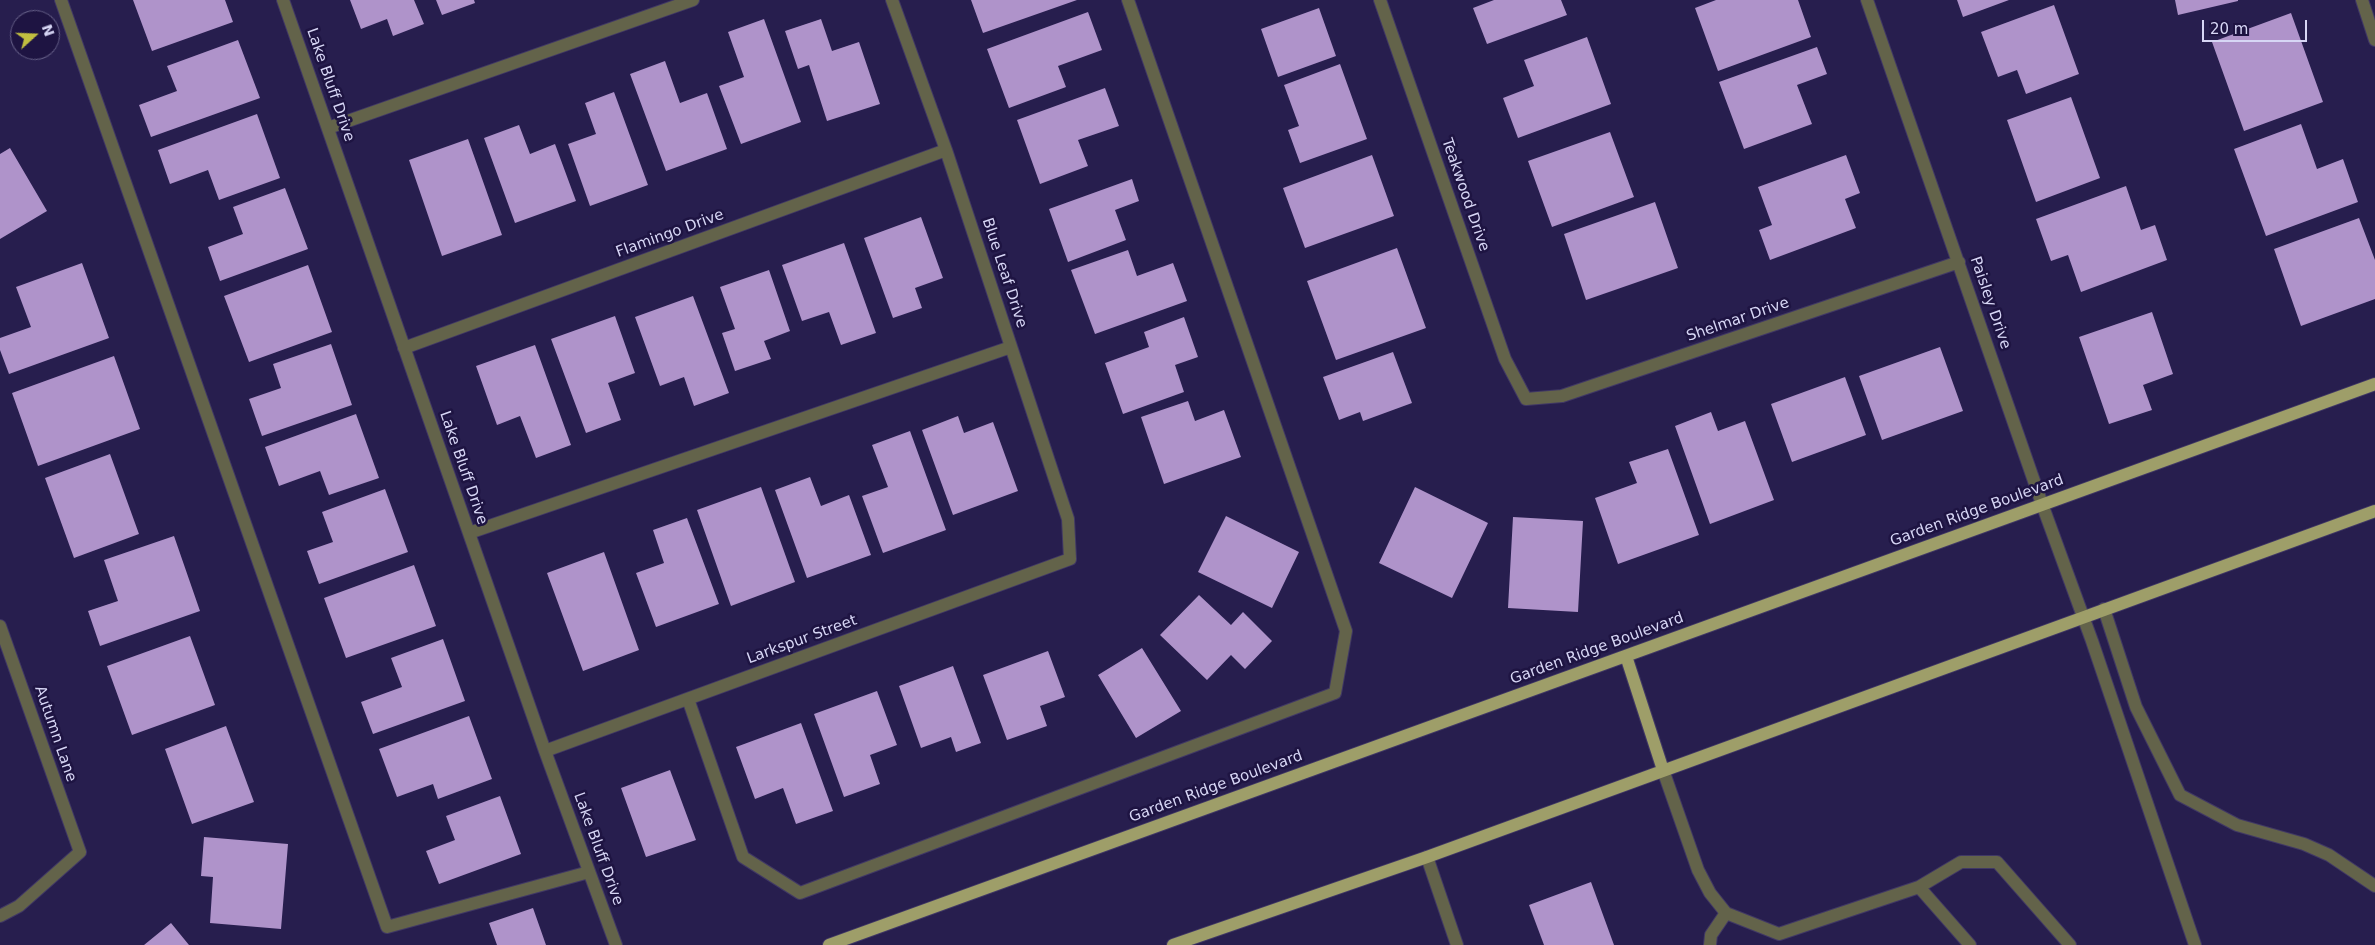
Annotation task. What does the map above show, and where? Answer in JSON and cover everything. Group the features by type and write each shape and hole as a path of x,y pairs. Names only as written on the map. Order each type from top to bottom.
{"main road":[{"name":"Garden Ridge Boulevard","path":"829,945 2375,384"},
{"path":"1174,945 1426,856 2375,511"},
{"path":"1626,656 1663,770"}],"street":[{"path":"61,0 387,927 589,872"},
{"name":"Lake Bluff Drive","path":"283,0 545,751 616,945"},
{"path":"328,128 693,0"},
{"name":"Blue Leaf Drive","path":"892,0 946,150 1068,519 1070,560"},
{"path":"688,699 743,857 800,893 1335,693 1346,631 1128,0"},
{"name":"Teakwood Drive","path":"1380,0 1505,359 1526,399"},
{"name":"Paisley Drive","path":"1867,0 2083,617 2195,945"},
{"path":"2362,0 2375,40"},
{"name":"Flamingo Drive","path":"404,348 946,150"},
{"name":"Shelmar Drive","path":"1526,399 1562,396 1958,262"},
{"path":"469,533 1011,347"},
{"name":"Larkspur Street","path":"545,751 1070,560"},
{"path":"2104,609 2136,706 2180,795 2237,825 2304,844 2329,855 2375,886"},
{"name":"Autumn Lane","path":"0,626 80,852 19,906 0,916"},
{"path":"1663,770 1698,870 1710,894 1726,913 1779,934 1919,887 1960,862 1997,862 2070,945"},
{"path":"1426,856 1457,945"},
{"path":"1919,887 1970,945"},
{"path":"1710,945 1711,935 1726,913"}],"building":[{"path":"133,0 225,0 233,22 152,51"},
{"path":"350,0 414,0 424,24 393,36 387,19 361,29"},
{"path":"436,0 474,0 475,3 442,15"},
{"path":"971,0 1077,0 983,33"},
{"path":"1494,0 1561,0 1567,15 1487,44 1473,8"},
{"path":"1716,0 1798,0 1811,37 1718,71 1695,8"},
{"path":"1957,0 2009,0 1963,17"},
{"path":"2175,0 2238,0 2238,1 2178,15"},
{"path":"2054,5 2079,74 2026,94 2017,70 1998,77 1981,32"},
{"path":"1319,8 1336,56 1278,77 1261,29"},
{"path":"1088,12 1102,50 1058,66 1066,87 1009,108 987,49"},
{"path":"2291,13 2323,102 2244,131 2212,42"},
{"path":"764,19 801,122 741,144 719,86 744,77 728,32"},
{"path":"821,19 832,51 859,42 880,104 827,121 809,65 798,69 785,31"},
{"path":"1587,37 1611,104 1518,138 1503,98 1534,86 1524,60"},
{"path":"238,40 260,98 151,137 139,105 177,91 167,66"},
{"path":"1817,47 1827,74 1797,85 1812,124 1744,149 1719,82"},
{"path":"665,61 680,103 707,93 727,149 666,171 630,74"},
{"path":"1340,64 1367,139 1300,163 1288,130 1299,126 1284,85"},
{"path":"1105,88 1119,126 1078,140 1088,166 1040,184 1017,120"},
{"path":"614,92 648,185 590,206 568,144 596,134 585,103"},
{"path":"2071,97 2100,178 2036,202 2007,120"},
{"path":"257,114 280,178 219,200 208,170 170,184 158,150"},
{"path":"2301,124 2317,169 2343,159 2358,202 2266,236 2234,149"},
{"path":"519,125 530,154 555,144 576,201 515,223 484,138"},
{"path":"1610,132 1634,197 1552,227 1528,161"},
{"path":"468,139 502,235 442,256 409,160"},
{"path":"10,148 47,211 0,239 0,154"},
{"path":"1372,155 1394,216 1305,248 1283,188"},
{"path":"1846,155 1860,193 1845,199 1856,228 1770,260 1759,230 1772,225 1758,187"},
{"path":"1132,179 1139,201 1115,210 1126,240 1068,262 1049,209"},
{"path":"2126,186 2141,230 2155,225 2167,260 2081,292 2068,255 2051,261 2036,219"},
{"path":"285,188 308,249 220,281 208,247 243,234 233,207"},
{"path":"1655,202 1678,268 1586,300 1564,234"},
{"path":"921,217 943,278 915,288 922,308 893,318 864,238"},
{"path":"2359,218 2375,260 2375,299 2301,326 2274,249"},
{"path":"844,243 876,333 841,345 829,312 802,321 782,265"},
{"path":"1397,248 1426,328 1336,360 1307,281"},
{"path":"1128,250 1137,276 1173,263 1187,301 1095,334 1071,270"},
{"path":"82,263 109,338 9,374 0,350 0,338 31,327 16,287"},
{"path":"308,265 332,332 249,362 224,296"},
{"path":"769,270 790,331 764,341 771,359 735,371 722,333 735,329 720,287"},
{"path":"693,296 729,393 694,406 684,377 660,386 635,317"},
{"path":"2152,312 2173,374 2143,385 2152,410 2109,424 2079,337"},
{"path":"615,316 635,373 608,383 621,420 586,433 551,339"},
{"path":"1184,317 1198,357 1175,365 1184,392 1123,414 1105,363 1149,347 1144,332"},
{"path":"331,344 352,405 262,436 249,399 281,388 273,364"},
{"path":"535,345 571,445 536,458 520,416 497,425 476,366"},
{"path":"1940,347 1963,411 1882,440 1859,376"},
{"path":"1393,352 1412,403 1363,421 1360,412 1339,420 1323,377"},
{"path":"114,356 140,429 38,466 12,393"},
{"path":"1845,377 1866,435 1792,462 1771,404"},
{"path":"1188,401 1195,421 1224,410 1241,457 1164,484 1141,417"},
{"path":"1711,412 1718,431 1745,421 1774,500 1710,524 1675,426"},
{"path":"356,414 379,478 329,495 320,471 279,486 265,447"},
{"path":"958,416 964,433 993,422 1018,491 953,515 922,430"},
{"path":"910,431 946,530 883,553 862,496 888,487 872,445"},
{"path":"1668,449 1699,535 1618,564 1595,498 1637,483 1629,462"},
{"path":"110,454 139,534 74,558 45,478"},
{"path":"810,477 821,506 849,495 871,555 807,578 775,490"},
{"path":"761,487 795,582 731,606 697,510"},
{"path":"1415,487 1488,523 1452,598 1379,563"},
{"path":"385,489 408,552 319,584 307,551 333,542 322,512"},
{"path":"1226,516 1299,552 1272,608 1198,572"},
{"path":"1513,517 1583,521 1578,612 1508,608"},
{"path":"687,518 719,604 656,627 636,573 664,563 653,530"},
{"path":"174,536 200,611 100,646 88,611 118,601 104,560"},
{"path":"604,552 639,650 583,671 547,573"},
{"path":"414,565 436,626 346,658 324,598"},
{"path":"1199,595 1231,625 1243,612 1272,641 1245,669 1231,655 1207,680 1160,635"},
{"path":"190,636 215,705 132,735 107,666"},
{"path":"443,639 465,701 373,734 361,702 402,687 391,658"},
{"path":"1142,648 1181,711 1136,738 1098,675"},
{"path":"1048,651 1065,697 1040,706 1047,726 1007,740 983,675"},
{"path":"953,666 981,743 956,752 951,737 921,748 899,686"},
{"path":"877,691 897,745 870,755 880,784 844,797 814,714"},
{"path":"469,716 492,779 438,799 433,784 397,797 379,749"},
{"path":"801,723 833,811 796,824 783,788 755,799 736,747"},
{"path":"226,726 254,802 192,824 165,749"},
{"path":"670,770 696,840 646,857 621,788"},
{"path":"500,796 521,854 439,884 426,851 455,840 446,816"},
{"path":"204,837 288,844 281,929 210,923 213,877 201,876"},
{"path":"1591,882 1614,945 1544,945 1529,905"},
{"path":"533,908 546,945 497,945 489,923"},
{"path":"171,923 189,945 144,945"}]}
